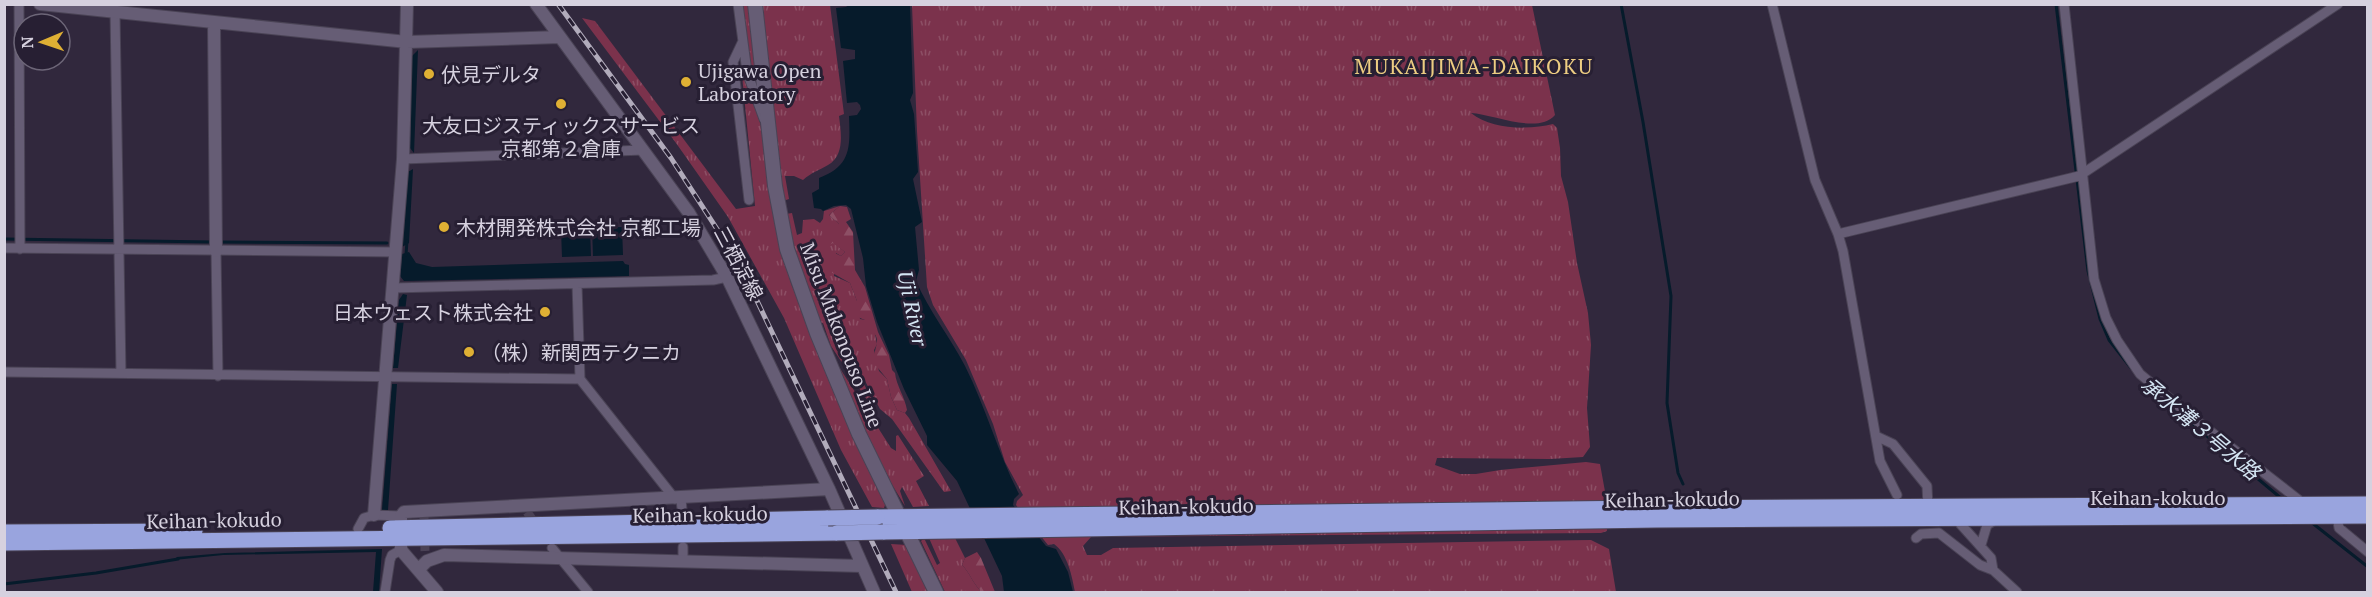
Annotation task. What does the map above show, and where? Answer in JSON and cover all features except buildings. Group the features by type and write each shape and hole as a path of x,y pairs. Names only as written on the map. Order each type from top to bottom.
{"highway":[{"name":"Keihan-kokudo","path":"4,532 837,533 1928,507 2270,505 2306,508 2367,504"},
{"name":"Keihan-kokudo","path":"397,533 877,517 1646,514 1955,518 2227,518 2281,516 2306,508 2337,516 2367,516"},
{"name":"Keihan-kokudo","path":"4,543 363,532"}],"main road":[{"name":"Misu Mukonouso Line","path":"755,4 767,127 778,207 790,258 832,373 905,517 936,592"}],"street":[{"path":"19,4 20,249"},
{"path":"40,4 115,12 152,9 214,22 413,42 560,37"},
{"path":"374,515 386,378 400,287 395,252 409,159 413,42 407,4"},
{"name":"三栖淀線","path":"536,4 689,213 726,277 829,489 874,592"},
{"path":"738,4 747,72 767,127"},
{"path":"1772,4 1815,180 1838,234 1849,281 1880,461 1897,495"},
{"path":"2064,4 2094,279 2106,318 2127,358 2140,374 2306,508"},
{"path":"1838,234 2081,175 2338,4"},
{"path":"115,12 121,373"},
{"path":"214,22 218,376"},
{"path":"742,43 734,62 749,200"},
{"path":"409,159 644,150"},
{"path":"4,248 120,251 395,252"},
{"path":"400,287 713,280 726,277"},
{"path":"577,284 580,379 679,502"},
{"path":"4,372 580,379"},
{"path":"1876,436 1893,444 1927,486 1928,507"},
{"path":"385,592 390,560 404,512 424,514 679,502 829,489"},
{"path":"363,532 364,518 374,515"},
{"path":"374,515 397,533 423,561 437,592"},
{"path":"2337,516 2339,528 2367,552"},
{"path":"1955,518 1991,558 1993,570"},
{"path":"1981,545 1987,525 1997,518"},
{"path":"1916,538 1921,534 1940,533 1980,565 1993,570 2017,592"},
{"path":"683,547 683,560"},
{"path":"423,561 444,555 556,552 683,560 862,566"},
{"path":"556,552 588,592"}],"green space":[{"path":"742,5 749,5 759,95 747,50"},
{"path":"758,5 830,5 844,114 839,116 841,143 837,156 828,165 803,180 794,176 785,176 789,199 783,201"},
{"path":"912,5 1532,5 1555,115 1547,121 1527,123 1471,113 1500,126 1522,128 1553,124 1557,128 1561,176 1568,202 1577,263 1588,313 1591,345 1587,408 1590,447 1583,457 1437,458 1435,465 1460,474 1476,474 1586,462 1600,464 1606,497 1607,531 1601,533 1091,537 1083,546 1087,555 1101,555 1113,548 1591,540 1609,549 1616,592 1075,592 1069,566 1059,548 1054,544 1048,545 1016,505 1023,495 1005,462 993,424 966,360 933,305 927,287"},
{"path":"582,18 595,21 736,209 755,206 741,65 767,144 791,283 795,293 802,301 887,499 884,508 872,507 841,450 784,318 728,217 676,143"},
{"path":"840,206 829,215 839,224 827,237 845,252 841,256 836,253 834,276 850,283 857,301 860,319 866,320 870,329 874,330 877,344 874,350 879,371 887,379 897,410 905,413 909,418 951,491 944,492 892,419 880,409 864,379 859,375 875,405 869,403 831,346 823,323 816,325 797,269 786,214 792,213 797,235 802,233 803,220 814,219 820,223 824,211"},
{"path":"840,206 847,207 851,219 846,222 853,232 855,270 865,287 878,332 889,355 892,370 906,405 905,413 897,410 887,379 873,362 877,338 866,327 865,320 855,316 857,301 850,283 829,271 827,261 831,251 841,256 845,252 833,243 826,247 827,237 821,229 824,226 839,224 829,215"},
{"path":"823,342 891,448 896,451 896,436 898,435 924,476 916,481 929,506 913,507 902,487 900,491 905,506 871,446"},
{"path":"924,538 937,565 940,563 929,538 955,538 965,558 962,565 980,590 979,592 945,592 921,541"},
{"path":"891,544 907,545 931,592 912,592"},
{"path":"977,552 995,592 979,592 980,590 962,565 965,558"}],"water":[{"name":"Uji River","path":"849,5 910,5 913,93 910,100 914,114 918,172 913,179 922,222 915,227 919,270 916,281 972,382 1019,494 1014,499 1013,505 1046,546 1056,549 1068,572 1073,592 1004,592 1002,576 957,481 927,445 927,436 904,389 877,322 866,286 863,258 851,209 846,205 834,206 823,211 814,208 812,193 819,189 819,178 830,173 843,161 849,146 849,116 857,115 861,109 857,102 847,103 843,61 855,59 855,50 841,48 836,8"},
{"path":"418,50 414,153 410,148 412,56"},
{"path":"413,169 409,243 402,247 408,172"},
{"path":"622,227 623,255 593,256 592,228"},
{"path":"590,228 591,256 562,257 561,229"},
{"path":"409,252 416,263 432,267 623,261 629,265 629,276 404,281 400,276 402,254"},
{"path":"403,294 407,295 398,368 393,368 399,300"},
{"path":"392,384 397,384 388,510 382,510"},
{"path":"382,549 379,592 373,592 376,552 223,555 174,560 177,557 225,553"}],"waterway":[{"path":"1621,4 1671,296 1667,403 1678,473 1683,484"},
{"name":"承水溝３号水路","path":"2056,4 2088,271 2100,319 2109,340 2131,368"},
{"path":"4,239 213,242"},
{"path":"406,255 407,241"},
{"path":"219,242 387,243"},
{"name":"承水溝３号水路","path":"2145,384 2282,499"},
{"name":"承水溝３号水路","path":"2311,522 2368,567"},
{"path":"4,584 96,573 178,559"}],"tunnel":[{"path":"527,512 537,526"},
{"path":"424,517 425,551"}],"railway":[{"path":"558,4 671,158 739,263 896,592"}],"place":[{"name":"伏見デルタ","path":"429,74"},
{"name":"Ujigawa Open Laboratory","path":"686,82"},
{"name":"大友ロジスティックスサービス 京都第２倉庫","path":"561,104"},
{"name":"木材開発株式会社 京都工場","path":"444,227"},
{"name":"日本ウェスト株式会社","path":"545,312"},
{"name":"（株）新関西テクニカ","path":"469,352"}],"district":[{"name":"MUKAIJIMA-DAIKOKU","path":"1474,66"}]}
